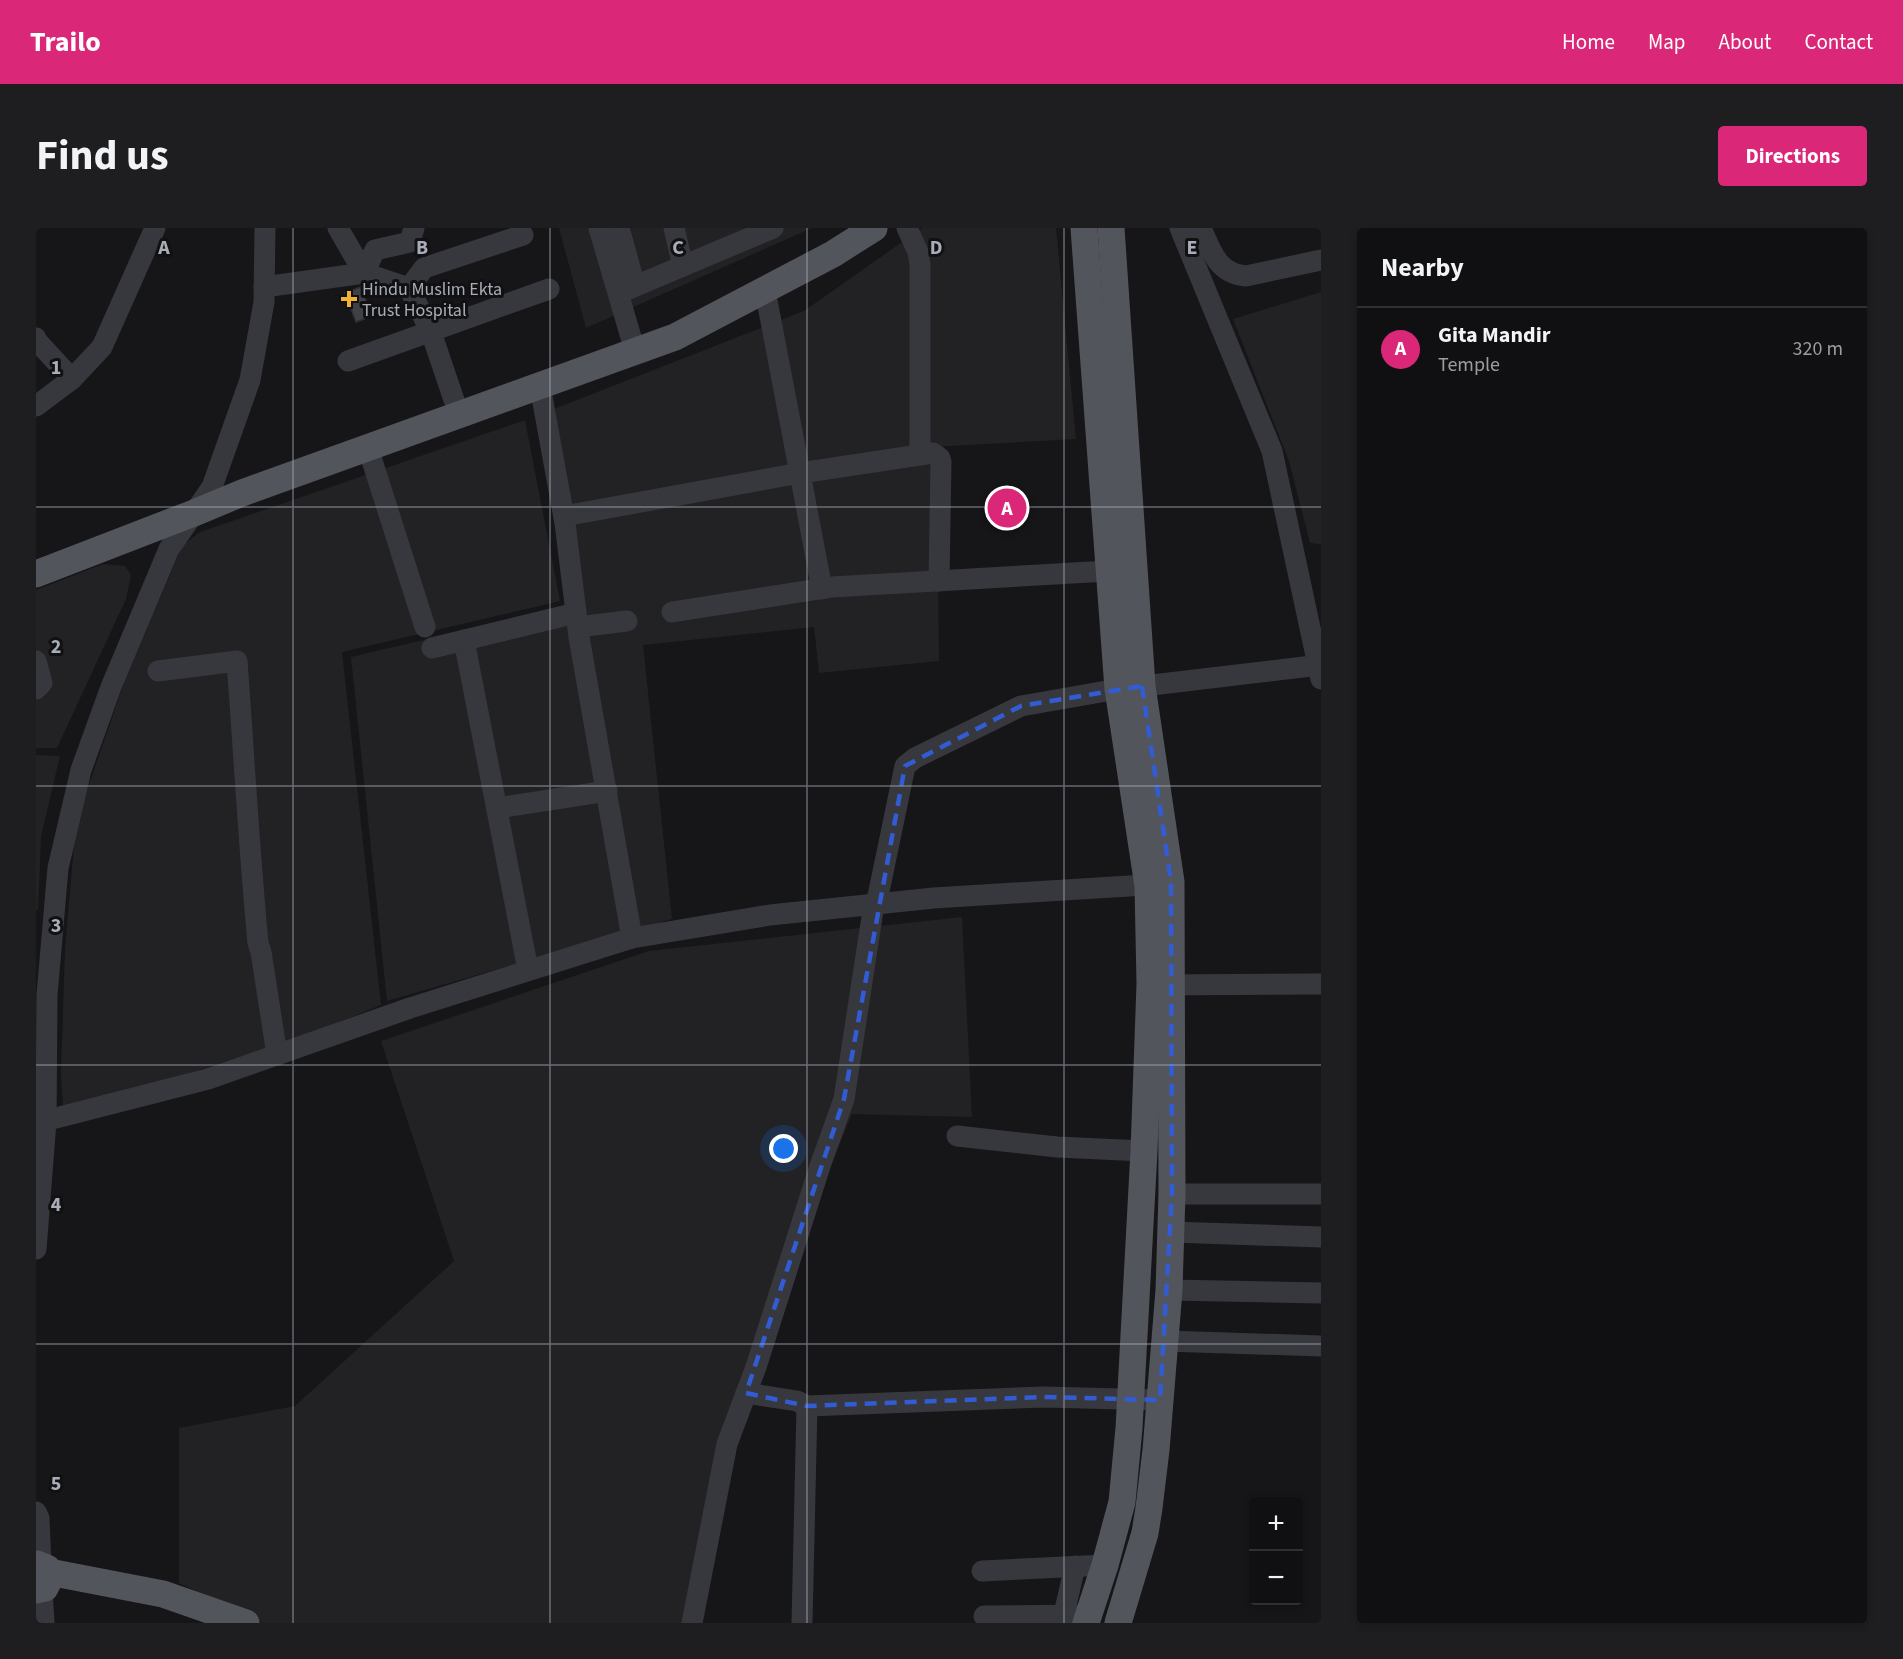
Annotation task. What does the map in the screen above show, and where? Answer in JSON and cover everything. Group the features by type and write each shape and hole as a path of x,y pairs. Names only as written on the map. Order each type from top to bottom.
{"main road":[{"path":"36,574 242,493 540,386 633,344 845,228"},
{"path":"36,558 212,487 454,400 633,344 675,337 833,254 874,228"},
{"path":"1084,228 1108,571 1130,688 1160,884 1160,985 1172,1194 1169,1290 1156,1450 1144,1533 1118,1623"},
{"path":"1111,228 1130,688"},
{"path":"1079,1618 1105,1565 1122,1502 1130,1428 1144,1151 1160,985"},
{"path":"41,1582 161,1604 214,1623"},
{"path":"41,1582 163,1594 246,1623"}],"street":[{"path":"36,406 72,379 102,347 155,228"},
{"path":"36,1249 47,995 58,868 81,770 111,687 169,549 212,487 250,380 264,302 266,228"},
{"path":"338,228 364,273"},
{"path":"599,228 627,290"},
{"path":"619,228 633,344"},
{"path":"674,228 683,266"},
{"path":"627,290 683,266 744,234 773,228"},
{"path":"907,228 918,252 920,265 920,454"},
{"path":"692,1623 726,1444 746,1393 844,1099 874,904 878,896 905,766 915,758 1021,706 1130,688 1320,670 1272,451 1180,228"},
{"path":"1201,228 1214,257 1225,270 1234,275 1246,276 1321,260"},
{"path":"364,273 375,250 412,235 424,268"},
{"path":"409,288 424,268 523,235"},
{"path":"264,287 364,273 409,288 432,332 454,400"},
{"path":"348,361 549,289"},
{"path":"765,290 822,589"},
{"path":"36,338 72,379"},
{"path":"540,386 564,516 577,620 632,938"},
{"path":"368,448 425,627"},
{"path":"564,516 801,472 933,453 940,458 939,580"},
{"path":"672,612 822,589 1108,571"},
{"path":"432,648 577,620 627,621"},
{"path":"464,640 528,970"},
{"path":"36,661 42,679 42,683 36,689"},
{"path":"158,671 237,662 258,943 277,1055"},
{"path":"497,808 607,791"},
{"path":"41,1122 208,1079 410,1008 632,938 770,915 874,904 1160,884"},
{"path":"1160,985 1321,984"},
{"path":"957,1136 1057,1147 1144,1151"},
{"path":"1172,1194 1321,1194"},
{"path":"1170,1232 1321,1237"},
{"path":"1169,1290 1321,1293"},
{"path":"1165,1341 1321,1346"},
{"path":"746,1393 797,1401 807,1406 1044,1397 1160,1400"},
{"path":"802,1623 807,1406"},
{"path":"36,1512 39,1518 44,1623"},
{"path":"982,1571 1105,1565"},
{"path":"984,1616 1079,1618 1075,1566"},
{"path":"37,1623 41,1582"}],"highlighted area":[{"path":"1142,686 1171,882 1172,1194 1160,1400 1044,1397 807,1406 746,1393 844,1099 905,766 1021,706"}],"shaded area":[{"path":"559,228 812,228 586,328"},
{"path":"922,228 1056,228 1076,439 931,447 938,577 939,661 819,673 814,627 643,645 672,919 387,1001 351,657 569,606 536,416 804,311"},
{"path":"1321,292 1321,544 1310,543 1289,461 1233,319"},
{"path":"525,420 560,601 342,652 381,1005 317,1031 178,1077 63,1108 61,1074 65,949 76,822 123,686 182,546 200,532"},
{"path":"103,564 125,566 131,575 126,599 57,748 36,748 36,590"},
{"path":"36,755 60,756 41,836 38,910 36,910"},
{"path":"962,917 972,1117 852,1114 719,1436 689,1623 263,1623 179,1583 179,1428 295,1406 454,1261 381,1041 649,951"}],"building":[{"path":"361,287 372,316 356,322 345,293"}],"place":[{"name":"Hindu Muslim Ekta Trust Hospital","path":"349,299"},
{"name":"Gita Mandir","path":"1007,508"}]}
